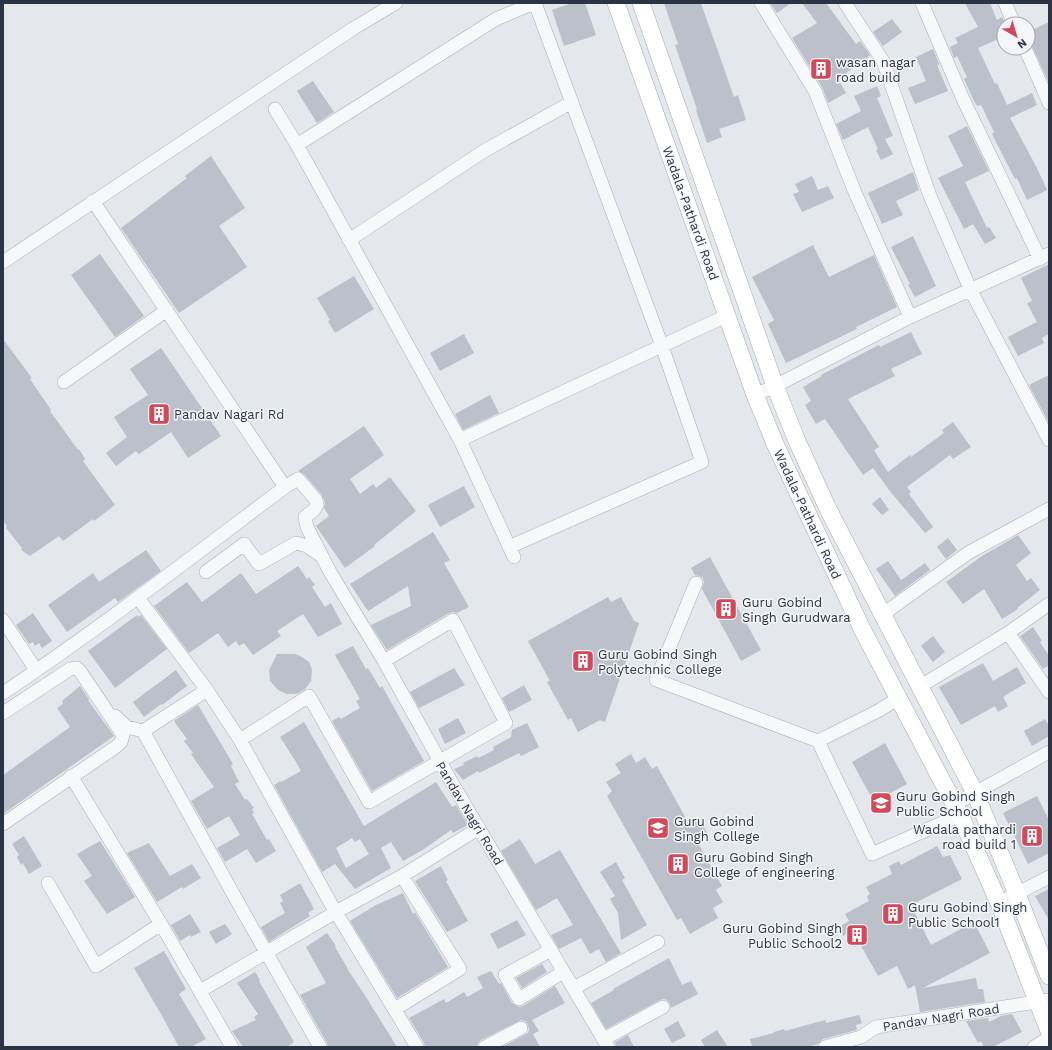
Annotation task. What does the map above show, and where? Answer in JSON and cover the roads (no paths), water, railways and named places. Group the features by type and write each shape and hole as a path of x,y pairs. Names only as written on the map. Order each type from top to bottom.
{"main road":[{"name":"Wadala-Pathardi Road","path":"616,3 728,315 755,395 776,446 862,628 958,809 1043,1001 1049,1031"},
{"name":"Wadala-Pathardi Road","path":"640,3 775,386 797,442 828,509 975,793 1049,976"}],"street":[{"path":"3,262 354,28 396,3"},
{"path":"274,109 296,145 460,440 512,552 702,462 662,346 535,3 496,19 296,145"},
{"path":"761,3 815,92 854,190 910,318"},
{"path":"845,3 883,61 930,196 971,291 1049,440"},
{"path":"755,395 910,318 1045,256 962,99 922,3"},
{"path":"1005,3 1011,16"},
{"path":"1028,56 1049,103"},
{"path":"349,240 484,152 572,102"},
{"path":"3,693 138,598 285,487 93,201"},
{"path":"64,382 167,310"},
{"path":"460,440 728,315"},
{"name":"Pandav Nagri Road","path":"285,487 298,479 316,500 317,505 314,510 305,517 305,520 323,558 384,661 479,828 606,1043"},
{"path":"882,615 968,553 1049,509"},
{"path":"206,572 244,544 259,564 296,543 307,546 323,558"},
{"path":"696,583 656,680 818,741 872,854 958,809 975,793 1049,752"},
{"path":"138,598 206,690 240,740 336,912 418,1047"},
{"path":"920,687 1008,633 1049,604"},
{"path":"3,620 36,670"},
{"path":"240,740 310,696 369,802 506,723 453,620 384,661"},
{"path":"1008,633 1046,683"},
{"path":"3,713 70,669 77,668 80,670 120,731 122,738 121,742 117,746 71,776 3,824"},
{"path":"99,688 115,716 127,727 143,731 320,1047"},
{"path":"143,731 206,690"},
{"path":"818,741 878,711 899,698"},
{"path":"71,776 161,924 232,1047"},
{"path":"200,991 336,912 402,876 479,828"},
{"path":"395,1009 460,968 402,876"},
{"path":"999,903 1049,877"},
{"path":"48,883 96,966 161,924"},
{"path":"574,988 658,942"},
{"path":"551,950 506,975 519,999 564,972"},
{"name":"Pandav Nagri Road","path":"825,1047 861,1037 876,1026 1043,1001"},
{"path":"606,1043 663,1007"},
{"path":"485,1047 502,1043 521,1028"},
{"path":"1034,1047 1049,1038"}],"place":[{"name":"wasan nagar road build","path":"821,69"},
{"name":"Pandav Nagari Rd","path":"159,414"},
{"name":"Guru Gobind Singh Gurudwara","path":"726,609"},
{"name":"Guru Gobind Singh Polytechnic College","path":"583,661"},
{"name":"Guru Gobind Singh Public School","path":"881,803"},
{"name":"Guru Gobind Singh College","path":"658,828"},
{"name":"Wadala pathardi road build 1","path":"1032,836"},
{"name":"Guru Gobind Singh College of engineering","path":"678,864"},
{"name":"Guru Gobind Singh Public School1","path":"893,914"},
{"name":"Guru Gobind Singh Public School2","path":"857,935"}]}
